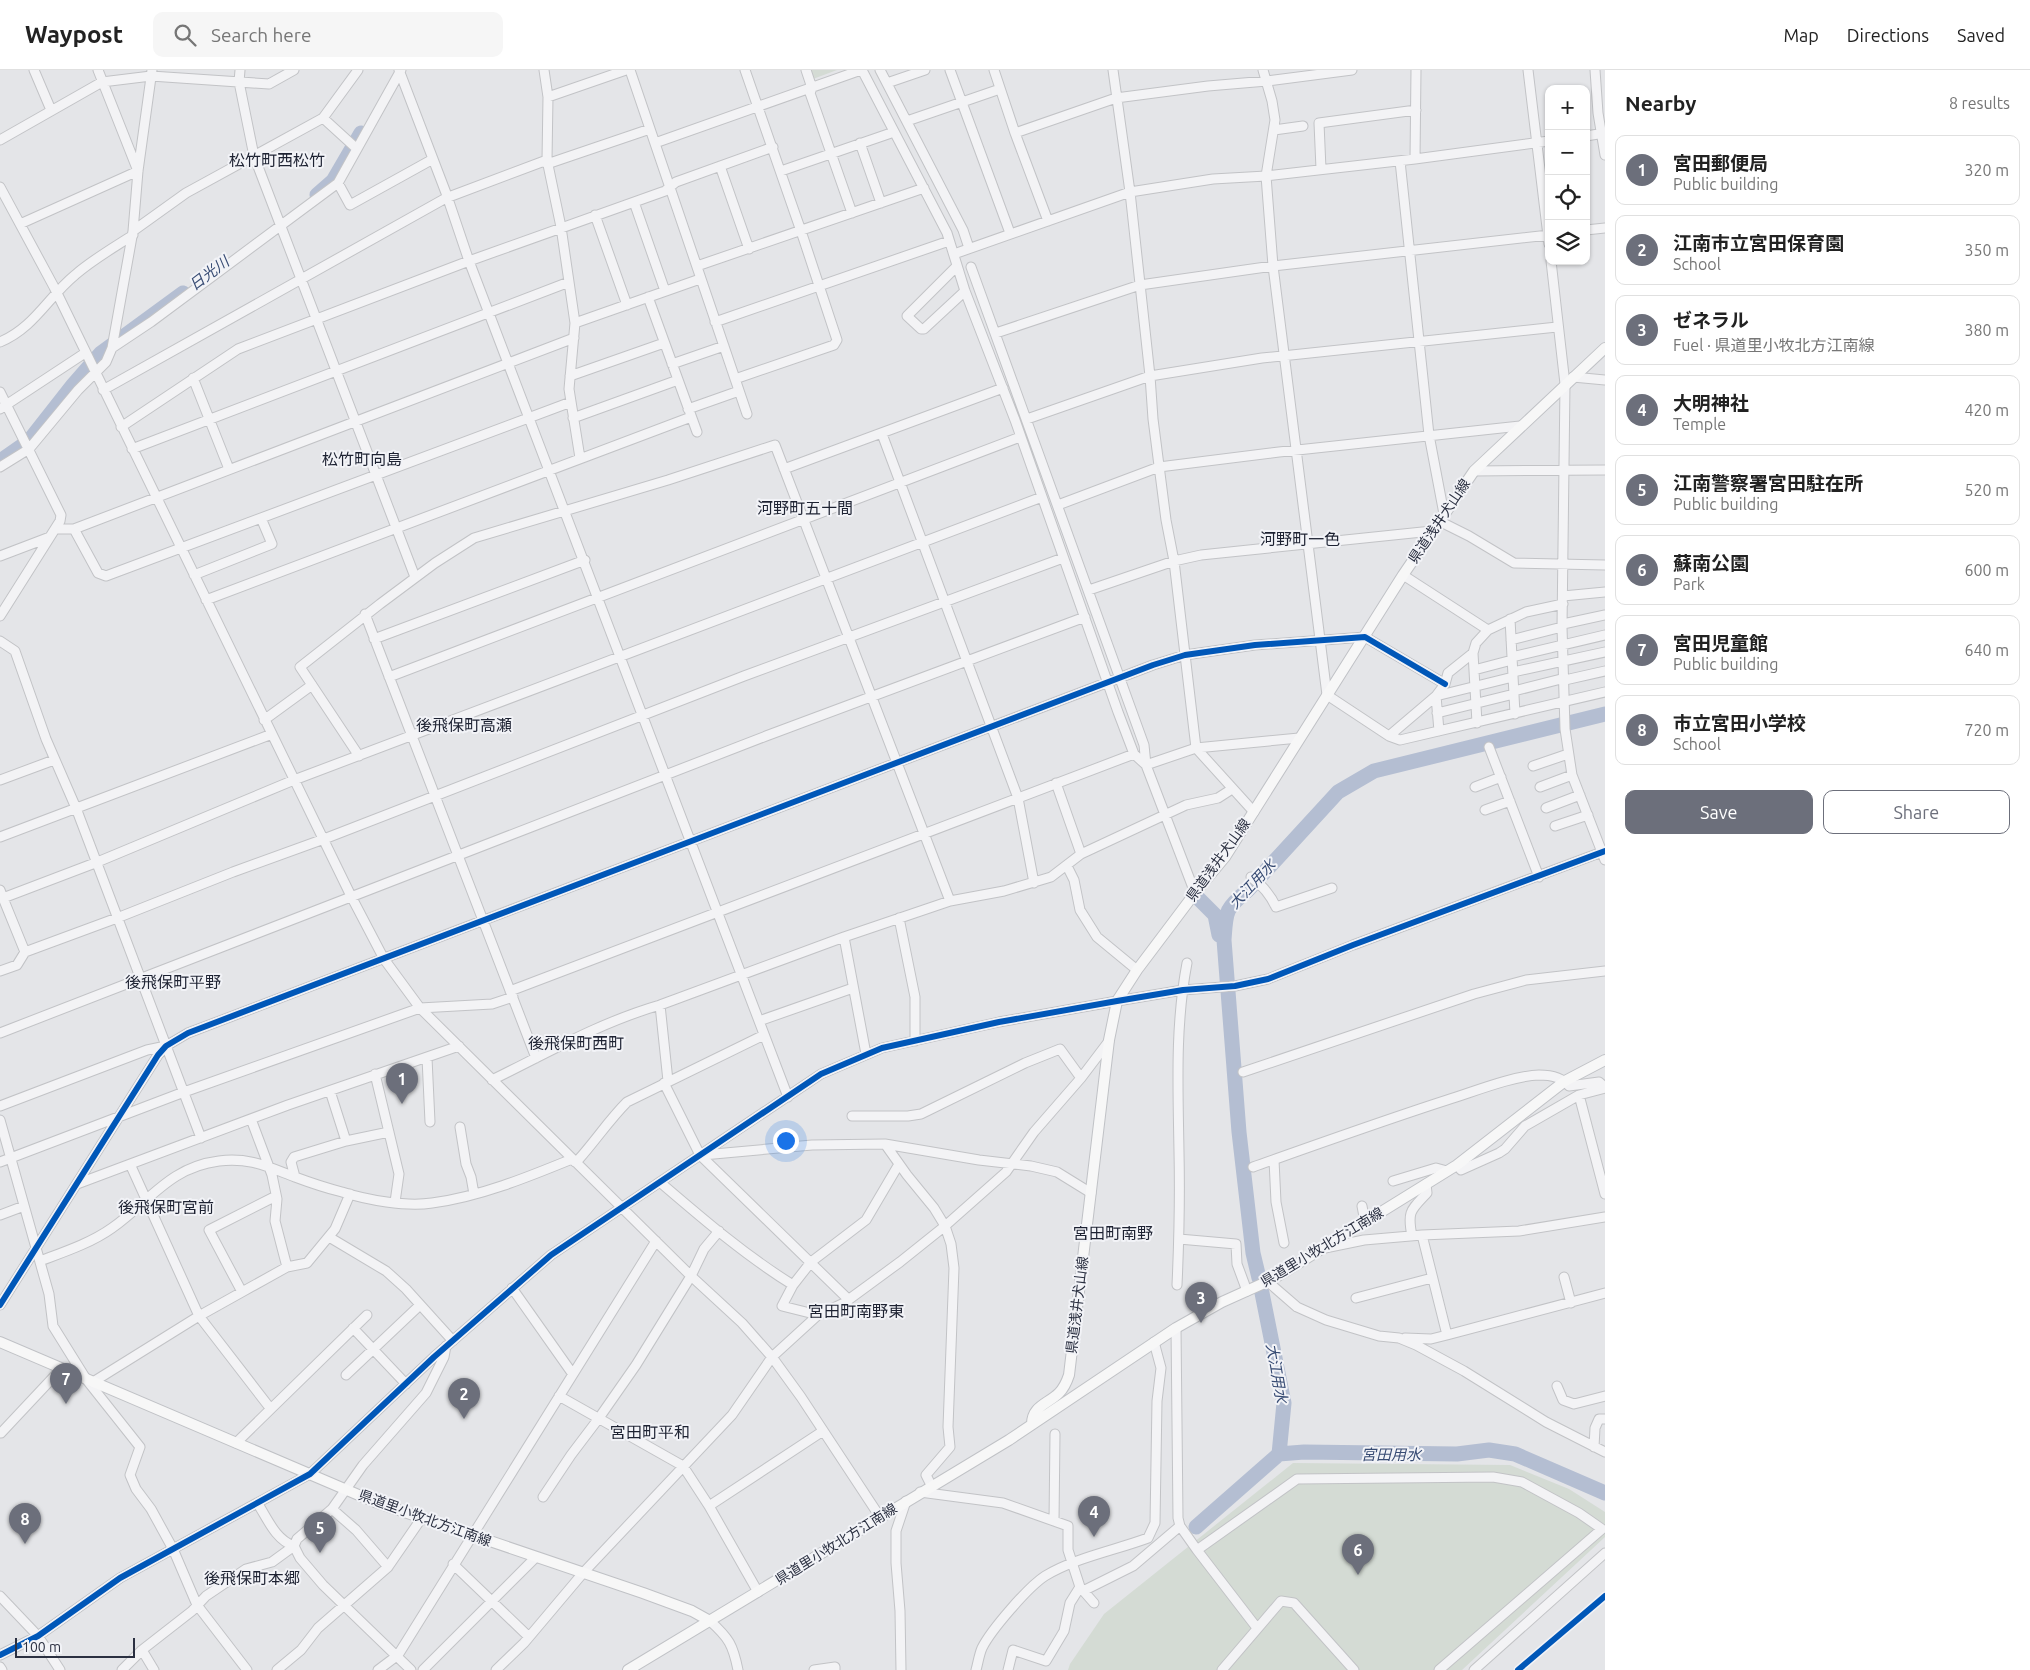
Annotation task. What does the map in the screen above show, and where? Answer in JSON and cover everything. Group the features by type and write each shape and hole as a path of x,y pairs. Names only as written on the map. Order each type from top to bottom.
{"main road":[{"name":"県道浅井犬山線","path":"1032,1424 1036,1410 1060,1393 1066,1384 1068,1375 1116,1001 1195,893 1225,857 1403,575 1474,471 1605,348"},
{"name":"県道里小牧北方江南線","path":"0,1342 344,1489 421,1519 692,1611 710,1621 1032,1424 1176,1328 1267,1281 1457,1165 1565,1081 1605,1060"},
{"path":"628,1670 710,1621"}],"street":[{"path":"34,70 51,110"},
{"path":"98,70 138,171"},
{"path":"240,70 239,82 254,156 318,319 415,577"},
{"path":"0,140 102,82 151,73 269,84 294,70"},
{"path":"0,342 19,332 35,318 56,293 75,275 186,193 323,118 358,70"},
{"path":"544,70 548,97 547,162 561,227 575,323 570,376 571,402 580,458"},
{"path":"548,97 626,70"},
{"path":"630,70 747,414"},
{"path":"735,379 834,345 837,340 802,231 745,70"},
{"path":"806,70 812,88 810,93 852,213"},
{"path":"655,143 861,70 924,188 949,241 965,291 1003,388 1134,754 1146,765"},
{"path":"880,70 963,230 969,248"},
{"path":"887,83 926,70"},
{"path":"950,70 1010,233"},
{"path":"994,70 1048,221"},
{"path":"1113,70 1130,192 1153,419 1174,561 1196,748 1254,812"},
{"path":"1263,70 1275,120 1266,176 1273,266 1326,695 1389,736 1400,740 1605,692"},
{"path":"1015,133 1116,98 1352,70"},
{"path":"1415,159 1416,70"},
{"path":"1528,70 1546,220"},
{"path":"1595,70 1605,155"},
{"path":"113,346 151,322 280,223 338,183 355,147 400,71"},
{"path":"400,71 446,198 788,1097"},
{"path":"0,467 28,446 92,368 106,362 113,346 133,233 138,171 151,73"},
{"path":"907,121 1000,89"},
{"path":"1321,169 1319,123 1416,110"},
{"path":"323,118 355,147"},
{"path":"1274,130 1303,126"},
{"path":"102,390 446,198 547,162 650,129"},
{"path":"781,171 894,132"},
{"path":"1590,135 1603,133"},
{"path":"954,254 1130,192 1213,179 1266,176 1400,161 1545,142"},
{"path":"860,144 881,203"},
{"path":"121,427 238,349 561,227 665,191 676,182 772,147"},
{"path":"338,183 350,205 433,158"},
{"path":"1400,161 1429,435 1441,518 1514,563 1605,566"},
{"path":"720,166 749,249"},
{"path":"20,224 138,171"},
{"path":"0,187 56,293 264,720 384,959 420,1008 691,1276 742,1323 772,1357 880,1517"},
{"path":"697,266 924,188"},
{"path":"634,202 665,291"},
{"path":"595,215 627,305"},
{"path":"1590,230 1605,228"},
{"path":"996,334 1140,285 1273,266 1409,250 1545,238"},
{"path":"715,322 949,241"},
{"path":"0,1655 38,1636 120,1578 310,1474 449,1344 552,1255 821,1074 882,1048 1056,1011 1183,990 1234,986 1268,979 1353,945 1539,876 1604,855 1572,774 1565,725 1562,564 1569,381 1557,327 1550,265"},
{"path":"957,266 907,316 924,329 965,291"},
{"path":"971,267 1144,745 1146,765 1195,893"},
{"path":"575,323 700,279"},
{"path":"132,449 568,282"},
{"path":"648,297 697,432"},
{"path":"1027,419 1150,376 1284,356 1557,327"},
{"path":"0,556 52,533 74,529 574,338"},
{"path":"570,376 664,342"},
{"path":"672,364 724,346"},
{"path":"4,407 85,353"},
{"path":"193,378 229,469"},
{"path":"573,418 678,380"},
{"path":"1569,381 1605,380"},
{"path":"784,470 1003,388"},
{"path":"206,600 550,470 739,391"},
{"path":"0,392 4,407 28,446 61,514 60,521 0,616"},
{"path":"74,529 101,576 106,576 571,402"},
{"path":"1058,505 1159,467 1295,450 1520,426"},
{"path":"882,434 946,601 1018,798 1034,883"},
{"path":"389,677 1020,437"},
{"path":"359,756 300,667 365,614 415,577 474,538 668,480 775,445 950,901"},
{"path":"1474,471 1605,470"},
{"path":"26,952 2,894 95,863 294,780 1042,497"},
{"path":"194,574 272,544 261,518"},
{"path":"1089,590 1174,561 1201,555 1432,531"},
{"path":"0,972 17,965 26,952 1063,558"},
{"path":"374,639 584,560"},
{"path":"1403,575 1488,630"},
{"path":"1477,723 1473,653 1476,643 1488,630 1526,612 1563,600 1605,592"},
{"path":"365,614 536,1058"},
{"path":"1511,640 1605,615"},
{"path":"0,1033 871,696 1085,617"},
{"path":"1510,619 1515,714"},
{"path":"1474,670 1563,644 1605,635"},
{"path":"0,1305 158,1055 166,1046 188,1032 1108,682 1185,655 1254,645 1319,642 1365,637 1445,684"},
{"path":"0,641 15,651 54,760 76,808 95,863 201,1138"},
{"path":"1436,696 1513,674 1605,652"},
{"path":"1389,736 1436,696 1445,684 1448,674 1473,653"},
{"path":"1437,713 1565,679 1605,671"},
{"path":"264,720 312,684"},
{"path":"1436,696 1439,732"},
{"path":"0,837 272,734"},
{"path":"1146,765 1196,748 1299,738"},
{"path":"1489,747 1539,876"},
{"path":"0,1162 184,1092 420,1008 492,1004 512,994 718,912 1134,754"},
{"path":"1533,766 1568,754"},
{"path":"0,780 54,760"},
{"path":"1540,787 1572,774"},
{"path":"1475,787 1501,777"},
{"path":"1056,783 1081,854"},
{"path":"492,1080 629,1014 660,1005 844,937 950,901 1004,891 1034,883 1051,876 1081,854 1186,805 1218,798 1232,789"},
{"path":"1546,808 1580,795"},
{"path":"1485,810 1510,801"},
{"path":"1555,826 1588,815"},
{"path":"1067,866 1074,880 1080,910 1097,937 1137,970"},
{"path":"1255,880 1271,897 1276,907 1332,888"},
{"path":"899,918 915,997 915,1041"},
{"path":"844,937 866,1054"},
{"path":"1177,1285 1179,1239 1178,1034 1188,963"},
{"path":"1243,1072 1474,994 1526,980 1605,971"},
{"path":"759,1020 853,988"},
{"path":"660,1005 666,1082 700,1155 849,1300"},
{"path":"40,1261 111,1229 173,1176 190,1167 208,1162 238,1159 268,1166 294,1177 364,1199 413,1204 432,1203 474,1194 574,1160 594,1142 609,1120 627,1102 764,1035"},
{"path":"496,1670 529,1637 583,1573 732,1415 772,1357 818,1315 849,1300 945,1226 1013,1164 1034,1132 1081,1078 1110,1040"},
{"path":"0,1106 147,1050 166,1046"},
{"path":"77,1184 375,1074 458,1046"},
{"path":"852,1116 908,1116 921,1114 1025,1063 1060,1049 1081,1078"},
{"path":"427,1058 430,1122"},
{"path":"375,1074 399,1174 395,1202"},
{"path":"1254,1167 1430,1106 1509,1081 1536,1075 1550,1075 1565,1081 1569,1086 1598,1082 1605,1087"},
{"path":"1457,1165 1461,1170 1499,1153 1526,1126 1579,1095 1605,1087"},
{"path":"330,1091 346,1141"},
{"path":"1579,1095 1605,1194"},
{"path":"251,1119 268,1166 276,1196 275,1221 287,1267"},
{"path":"0,1120 49,1294 53,1326 90,1381 140,1447 130,1475 136,1489 152,1510 173,1549 197,1605 247,1670"},
{"path":"460,1127 466,1164 474,1194"},
{"path":"294,1177 291,1162 294,1157 346,1141 389,1132"},
{"path":"700,1155 812,1145 885,1144 1057,1172 1091,1193"},
{"path":"885,1144 934,1208 945,1226 951,1244 954,1268 948,1427 950,1447 926,1475 931,1485"},
{"path":"1274,1160 1276,1202 1284,1243"},
{"path":"130,1164 199,1316 270,1408"},
{"path":"818,1315 782,1306 792,1285 811,1262 866,1220 899,1164"},
{"path":"1392,1181 1436,1168 1447,1171"},
{"path":"661,1183 718,1231 770,1271 792,1285"},
{"path":"1412,1236 1408,1220 1412,1209 1427,1193 1426,1184"},
{"path":"90,1381 199,1316 287,1267 307,1263 329,1237 343,1213 350,1194"},
{"path":"242,1292 209,1230 276,1196"},
{"path":"0,1215 24,1206"},
{"path":"1362,1206 1365,1222"},
{"path":"1322,1248 1364,1240 1422,1235 1519,1231 1605,1217"},
{"path":"543,1497 599,1418 691,1276 704,1249 718,1231"},
{"path":"1422,1235 1446,1334"},
{"path":"329,1237 386,1270 420,1305 449,1344"},
{"path":"1179,1239 1236,1244 1237,1264 1247,1291"},
{"path":"378,1670 398,1655 656,1241"},
{"path":"1564,1277 1571,1303"},
{"path":"1356,1298 1432,1278"},
{"path":"1267,1281 1296,1307 1326,1320 1379,1336 1399,1338 1431,1338 1605,1293"},
{"path":"512,1288 572,1373"},
{"path":"346,1375 420,1305"},
{"path":"236,1443 367,1315"},
{"path":"354,1328 406,1384"},
{"path":"1176,1328 1176,1491 1180,1526 1257,1628"},
{"path":"1399,1338 1464,1371 1546,1422 1605,1452"},
{"path":"976,1670 983,1648 1014,1605 1043,1577 1072,1563 1148,1538 1155,1523 1157,1402 1161,1368 1154,1342"},
{"path":"122,1670 142,1650 206,1596 246,1569 272,1562 294,1546 297,1539 332,1509 344,1489 426,1393 449,1344"},
{"path":"0,1432 61,1369"},
{"path":"1557,1386 1563,1400 1574,1404 1605,1396"},
{"path":"559,1396 683,1466 709,1506 758,1592"},
{"path":"1594,1447 1595,1428 1599,1419 1605,1419"},
{"path":"709,1506 823,1431"},
{"path":"1054,1521 1055,1434"},
{"path":"1197,1550 1296,1479 1493,1477 1522,1482 1579,1513 1602,1529 1439,1670"},
{"path":"920,1492 1003,1502 1068,1526 1068,1550 1072,1563 1081,1589 1094,1603"},
{"path":"902,1670 896,1532 906,1501"},
{"path":"258,1504 276,1533 285,1543 294,1546 300,1558 323,1585 366,1628 398,1655 411,1670"},
{"path":"332,1509 356,1530 388,1567"},
{"path":"277,1670 301,1650 318,1628 388,1567 421,1519"},
{"path":"1008,1670 1013,1650 1046,1661 1064,1631 1070,1603 1081,1589 1133,1566 1180,1526"},
{"path":"1474,1670 1605,1553"},
{"path":"423,1670 536,1557"},
{"path":"454,1564 529,1637"},
{"path":"0,1596 38,1636 60,1670"},
{"path":"1222,1670 1281,1601 1294,1603 1354,1670"},
{"path":"710,1621 732,1645 738,1670"},
{"path":"142,1650 154,1670"},
{"path":"814,1670 835,1667 836,1670"}],"shaded area":[{"path":"810,70 837,70 813,79"},
{"path":"1293,1463 1510,1465 1569,1489 1605,1512 1605,1537 1462,1670 1068,1670 1070,1664 1104,1614"}],"waterway":[{"name":"日光川","path":"317,195 333,181 361,133"},
{"name":"日光川","path":"0,461 29,441 101,353 183,293"},
{"name":"大江用水","path":"1259,1278 1253,1253 1239,1132 1224,940 1228,911 1338,792 1374,771 1605,714"},
{"path":"1199,899 1215,915 1219,935"},
{"name":"大江用水","path":"1262,1293 1284,1403 1279,1454"},
{"name":"宮田用水","path":"1196,1527 1279,1454 1304,1452 1457,1454 1489,1450 1515,1454 1605,1493"}],"cycle path":[{"path":"0,1305 158,1055 166,1046 188,1033 1153,665 1185,655 1255,645 1365,637 1445,684"},
{"path":"0,1655 38,1636 120,1578 310,1474 434,1357 551,1255 821,1074 882,1048 999,1022 1183,990 1235,986 1268,979 1353,945 1605,851"},
{"path":"1518,1670 1605,1596"}],"place":[{"name":"宮田郵便局","path":"402,1104"},
{"name":"ゼネラル","path":"1201,1323"},
{"name":"宮田児童館","path":"66,1404"},
{"name":"江南市立宮田保育園","path":"464,1419"},
{"name":"大明神社","path":"1094,1537"},
{"name":"市立宮田小学校","path":"25,1544"},
{"name":"江南警察署宮田駐在所","path":"320,1553"},
{"name":"蘇南公園","path":"1358,1575"}],"district":[{"name":"松竹町西松竹","path":"277,160"},
{"name":"松竹町向島","path":"362,459"},
{"name":"河野町五十間","path":"805,508"},
{"name":"河野町一色","path":"1300,539"},
{"name":"後飛保町高瀬","path":"464,725"},
{"name":"後飛保町平野","path":"173,982"},
{"name":"後飛保町西町","path":"576,1043"},
{"name":"後飛保町宮前","path":"166,1207"},
{"name":"宮田町南野","path":"1113,1233"},
{"name":"宮田町南野東","path":"856,1311"},
{"name":"宮田町平和","path":"650,1432"},
{"name":"後飛保町本郷","path":"252,1578"}]}
